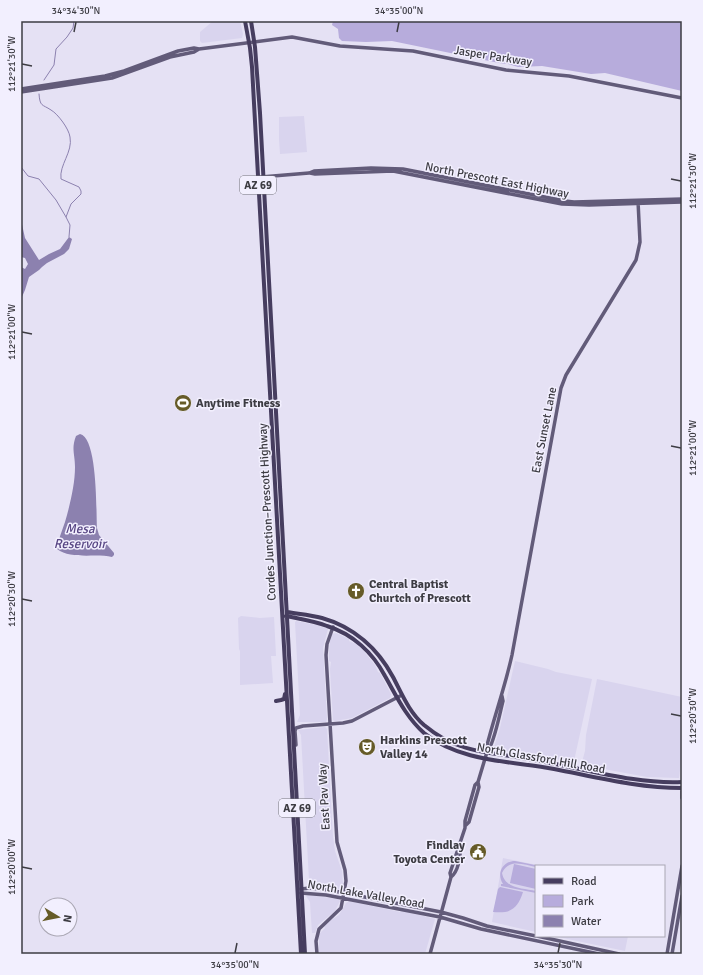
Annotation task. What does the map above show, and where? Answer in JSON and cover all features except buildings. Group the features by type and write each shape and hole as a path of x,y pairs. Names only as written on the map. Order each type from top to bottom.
{"main road":[{"name":"Cordes Junction–Prescott Highway","path":"245,21 249,42 252,74 282,613 305,954"},
{"name":"Cordes Junction–Prescott Highway","path":"251,21 254,42 264,177 288,614 300,891 301,954"},
{"path":"282,613 324,619 333,625"},
{"path":"288,614 318,623 322,622 333,625"},
{"name":"North Glassford Hill Road","path":"333,625 352,632 363,639 386,664 402,695 417,718 438,735 462,747 654,782 682,782"},
{"name":"North Glassford Hill Road","path":"333,625 361,644 370,653 383,672 408,717 431,738 456,751 485,758 555,769 643,786 682,788"},
{"path":"276,701 282,700 285,696 283,670 285,660"}],"street":[{"name":"Jasper Parkway","path":"21,91 105,76 124,71 174,52 194,48 198,49 284,37 300,38 351,48 413,51 506,70 569,76 682,98"},
{"name":"North Prescott East Highway","path":"257,177 309,173 314,171 403,169 537,198 557,204 577,205 638,202 682,202"},
{"name":"North Prescott East Highway","path":"537,198 574,202 682,199"},
{"name":"East Sunset Lane","path":"430,954 451,877 456,869 460,853 459,848 466,825 469,822 479,786 478,782 487,752 490,749 496,730 503,701 502,696 512,655 561,388 566,375 636,260 640,242 638,202"},
{"name":"East Pav Way","path":"317,954 316,941 319,929 338,912 344,896 346,874 337,842 326,655 327,644 333,625"},
{"path":"295,776 296,728 352,721 402,695"},
{"path":"292,698 295,722 298,726 303,726"},
{"path":"682,791 682,798"},
{"path":"667,954 681,883 682,866"},
{"name":"North Lake Valley Road","path":"300,891 315,888 344,896 440,917 481,929 599,954"},
{"name":"North Lake Valley Road","path":"344,896 441,912 487,926 535,936"},
{"path":"672,954 682,896"},
{"name":"North Lake Valley Road","path":"541,937 620,954"}],"shaded area":[{"path":"213,21 240,21 243,34 242,38 202,43 200,41 200,32"},
{"path":"304,116 307,152 280,154 279,117"},
{"path":"241,616 260,618 274,617 276,656 271,656 273,683 240,685 238,618"},
{"path":"296,621 317,625 328,629 323,648 326,722 297,722 300,715"},
{"path":"336,633 349,639 349,641 356,644 363,650 375,665 391,694 390,698 352,718 335,721 333,720 330,669 331,662 329,661 329,654 332,634"},
{"path":"515,661 556,672 592,679 574,761 572,762 495,749 494,747 500,728"},
{"path":"597,679 682,697 682,755 679,778 647,777 609,770 582,762"},
{"path":"325,727 327,729 333,836 335,851 342,871 343,884 341,890 310,884 309,880 301,735 298,730"},
{"path":"503,858 537,865 535,865 535,932 492,922"},
{"path":"306,896 338,899 340,901 335,911 318,925 315,933 312,933 310,902"},
{"path":"349,901 435,919 425,954 319,954 319,934 325,928 324,926 326,923 339,915 346,903"},
{"path":"558,937 628,937 625,951"}],"green space":[{"path":"333,21 682,21 682,91 605,73 591,74 542,66 518,67 392,41 342,41 339,38 338,29 332,25"},
{"path":"515,861 535,865 535,867 513,864 505,868 502,873 507,882 511,885 535,891 535,893 501,886 501,884 503,884 500,876 502,868 507,863"},
{"path":"514,864 535,869 535,889 510,883"},
{"path":"500,887 523,892 519,902 513,909 505,912 493,912 498,889"}],"water":[{"path":"21,220 25,238 39,260 60,249 69,237 72,239 69,249 64,254 47,263 29,277 21,299 21,267 25,269 28,264 25,258 21,257"},
{"name":"Mesa Reservoir","path":"80,434 86,439 93,461 97,528 99,535 114,553 112,557 69,554 57,549 69,509 73,487 75,467 73,448 76,436"}],"waterway":[{"path":"44,80 54,65 56,49 73,28 74,21"},
{"path":"39,94 41,103 60,118 68,130 70,137 70,148 62,169 61,179 79,187 81,194 71,204 66,217 70,225 69,237"},
{"path":"21,167 28,176 39,179 56,200 66,217"}],"place":[{"name":"Anytime Fitness","path":"183,403"},
{"name":"Central Baptist Churtch of Prescott","path":"356,591"},
{"name":"Harkins Prescott Valley 14","path":"367,747"},
{"name":"Findlay Toyota Center","path":"478,852"}]}
